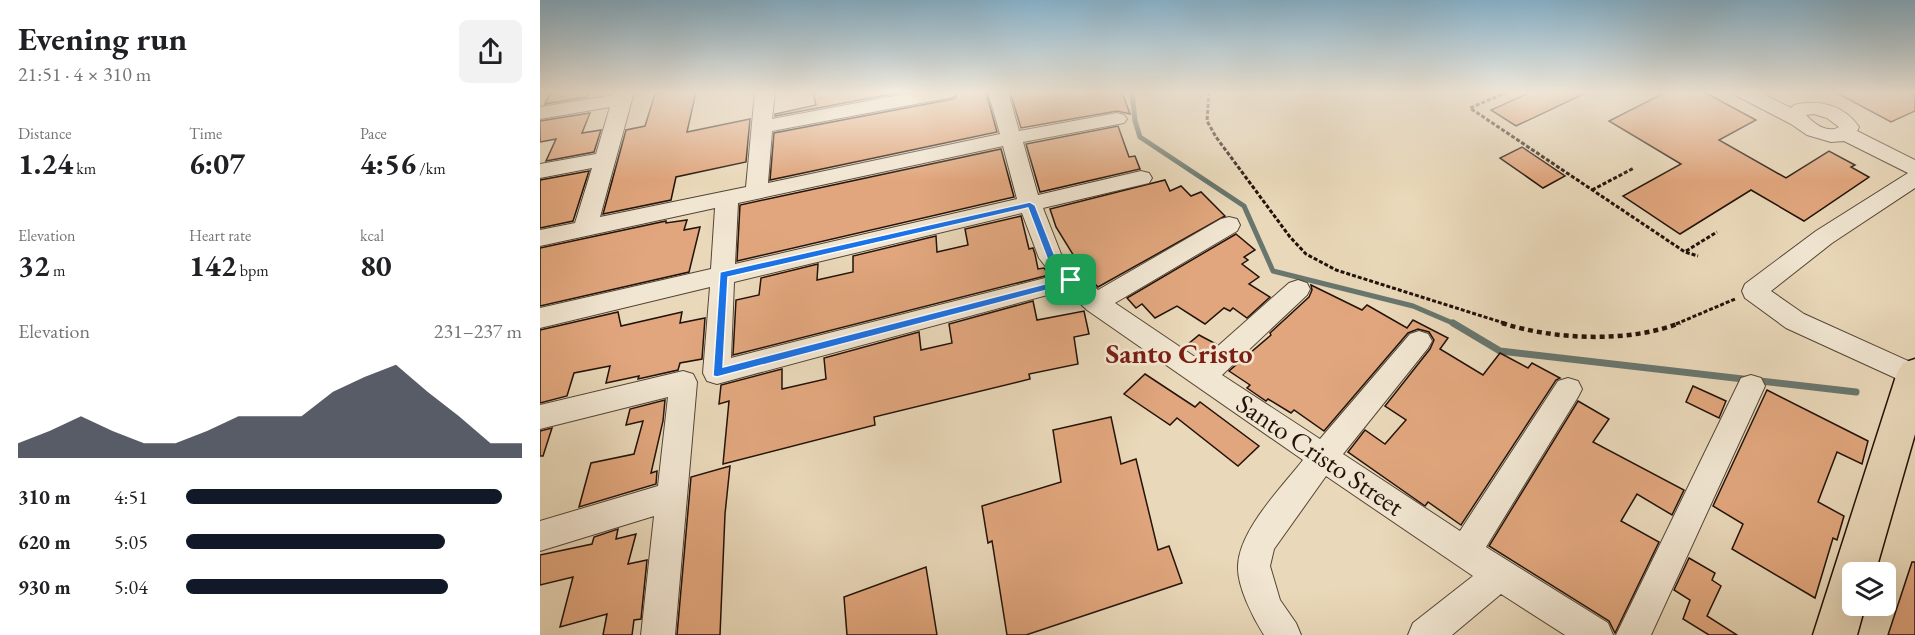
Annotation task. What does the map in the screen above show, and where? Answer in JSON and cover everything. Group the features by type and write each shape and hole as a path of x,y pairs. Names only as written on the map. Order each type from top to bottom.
{"main road":[{"path":"1857,562 1914,374"},
{"path":"1835,635 1842,612"}],"street":[{"path":"585,229 616,122"},
{"path":"756,192 762,122"},
{"path":"762,127 790,122"},
{"name":"Santo Cristo Street","path":"1006,122 1030,205 1051,258 1096,303 1465,552 1596,635"},
{"path":"540,238 1011,138 1102,122"},
{"path":"1800,122 1819,134 1835,136 1846,134 1915,168"},
{"path":"540,171 605,159"},
{"path":"540,318 1141,178"},
{"path":"1914,374 1795,321 1754,291 1824,237 1915,178"},
{"path":"727,198 717,373 1071,280"},
{"path":"1096,303 1228,225"},
{"path":"1202,376 1298,289"},
{"path":"1284,635 1267,610 1259,587 1254,566 1259,543 1323,456 1419,341"},
{"path":"540,417 683,382 658,635"},
{"path":"1633,635 1751,386"},
{"path":"1465,552 1568,389"},
{"path":"540,536 672,496"},
{"path":"1425,635 1485,587 1499,572"}],"path":[{"path":"1207,122 1216,137 1290,237 1306,254 1336,270 1512,326 1553,333 1636,335 1654,332 1754,291"},
{"path":"1490,122 1685,252 1698,256"},
{"path":"1592,190 1634,168"},
{"path":"1685,252 1717,232"}],"building":[{"path":"540,122 587,122 582,133 601,130 594,152 546,161 556,139 540,142"},
{"path":"646,122 689,122 687,132 737,122 750,122 746,162 676,177 671,200 603,214 626,130 645,126"},
{"path":"834,122 994,122 997,132 770,180 774,133"},
{"path":"1019,122 1057,122 1021,128"},
{"path":"1509,122 1525,122 1516,126"},
{"path":"1610,122 1753,122 1719,140 1786,178 1829,151 1855,165 1851,167 1869,177 1804,221 1751,190 1680,234 1623,196 1681,164"},
{"path":"1118,126 1129,157 1135,156 1140,169 1040,192 1026,144"},
{"path":"1522,147 1565,176 1543,188 1500,158"},
{"path":"1001,149 1014,197 737,261 740,205"},
{"path":"589,171 573,221 540,228 540,180"},
{"path":"1165,180 1170,191 1181,186 1191,196 1201,192 1225,216 1098,287 1085,274 1056,227 1050,209"},
{"path":"1021,216 1029,249 1033,248 1038,269 1044,268 1049,275 733,355 736,300 759,295 761,278 818,264 817,280 853,272 853,256 936,236 937,252 968,245 965,229"},
{"path":"687,220 684,230 700,227 689,272 540,306 540,248 666,221 666,223"},
{"path":"1236,234 1255,250 1244,257 1248,260 1242,264 1259,277 1249,284 1270,297 1247,318 1233,308 1230,311 1224,308 1205,324 1177,306 1155,318 1142,304 1136,308 1127,298"},
{"path":"1311,285 1362,310 1367,305 1407,328 1413,320 1448,338 1440,349 1483,375 1500,353 1528,368 1532,363 1560,378 1556,380 1461,525 1428,502 1425,506 1348,452 1365,430 1385,444 1406,420 1385,406 1430,349 1434,340 1429,332 1418,329 1408,333 1324,431 1294,410 1291,413 1268,399 1266,401 1247,388 1250,385 1229,371 1271,335 1270,333 1309,297 1312,290"},
{"path":"1033,301 1037,320 1084,311 1089,334 1074,337 1078,364 1029,374 1030,379 874,417 875,425 723,464 729,401 719,404 721,385 782,369 782,389 826,379 824,358 919,332 921,350 952,343 949,324"},
{"path":"618,312 621,326 682,312 680,323 705,318 702,359 680,363 678,370 606,383 610,366 574,373 567,396 540,403 540,330"},
{"path":"1199,335 1216,344 1204,356 1187,345"},
{"path":"1145,374 1195,407 1200,402 1259,446 1238,466 1177,418 1170,425 1124,394"},
{"path":"1693,386 1726,401 1719,418 1686,402"},
{"path":"1767,390 1868,441 1862,464 1837,452 1818,502 1844,516 1837,540 1833,538 1815,598 1732,549 1743,524 1713,506"},
{"path":"665,400 663,421 651,473 657,471 656,484 579,507 591,463 634,454 643,421 626,425 630,409"},
{"path":"1578,401 1609,419 1593,442 1684,490 1672,515 1637,494 1621,521 1659,542 1615,633 1609,621 1489,546"},
{"path":"1111,417 1121,464 1136,459 1158,550 1169,546 1182,583 1026,635 1007,635 992,541 988,543 982,506 1061,482 1053,430"},
{"path":"552,428 543,456 540,456 540,431"},
{"path":"730,466 725,514 720,635 677,635 691,477"},
{"path":"618,529 616,539 636,534 628,564 647,560 641,619 634,620 632,635 603,635 607,614 560,627 573,577 540,585 540,555 592,544 594,537"},
{"path":"1689,558 1715,573 1712,580 1721,586 1707,616 1737,635 1709,635 1683,619 1690,600 1674,590"},
{"path":"1912,562 1915,562 1915,635 1888,635"},
{"path":"926,567 937,635 847,635 844,597"}],"waterway":[{"path":"1135,122 1140,137 1244,206 1273,271 1413,306 1454,324"},
{"path":"1454,324 1500,351 1856,392"}],"district":[{"name":"Santo Cristo","path":"1179,353"}],"route":[{"path":"1030,205 1051,258 1071,280 717,373 723,274 1030,205"}]}
